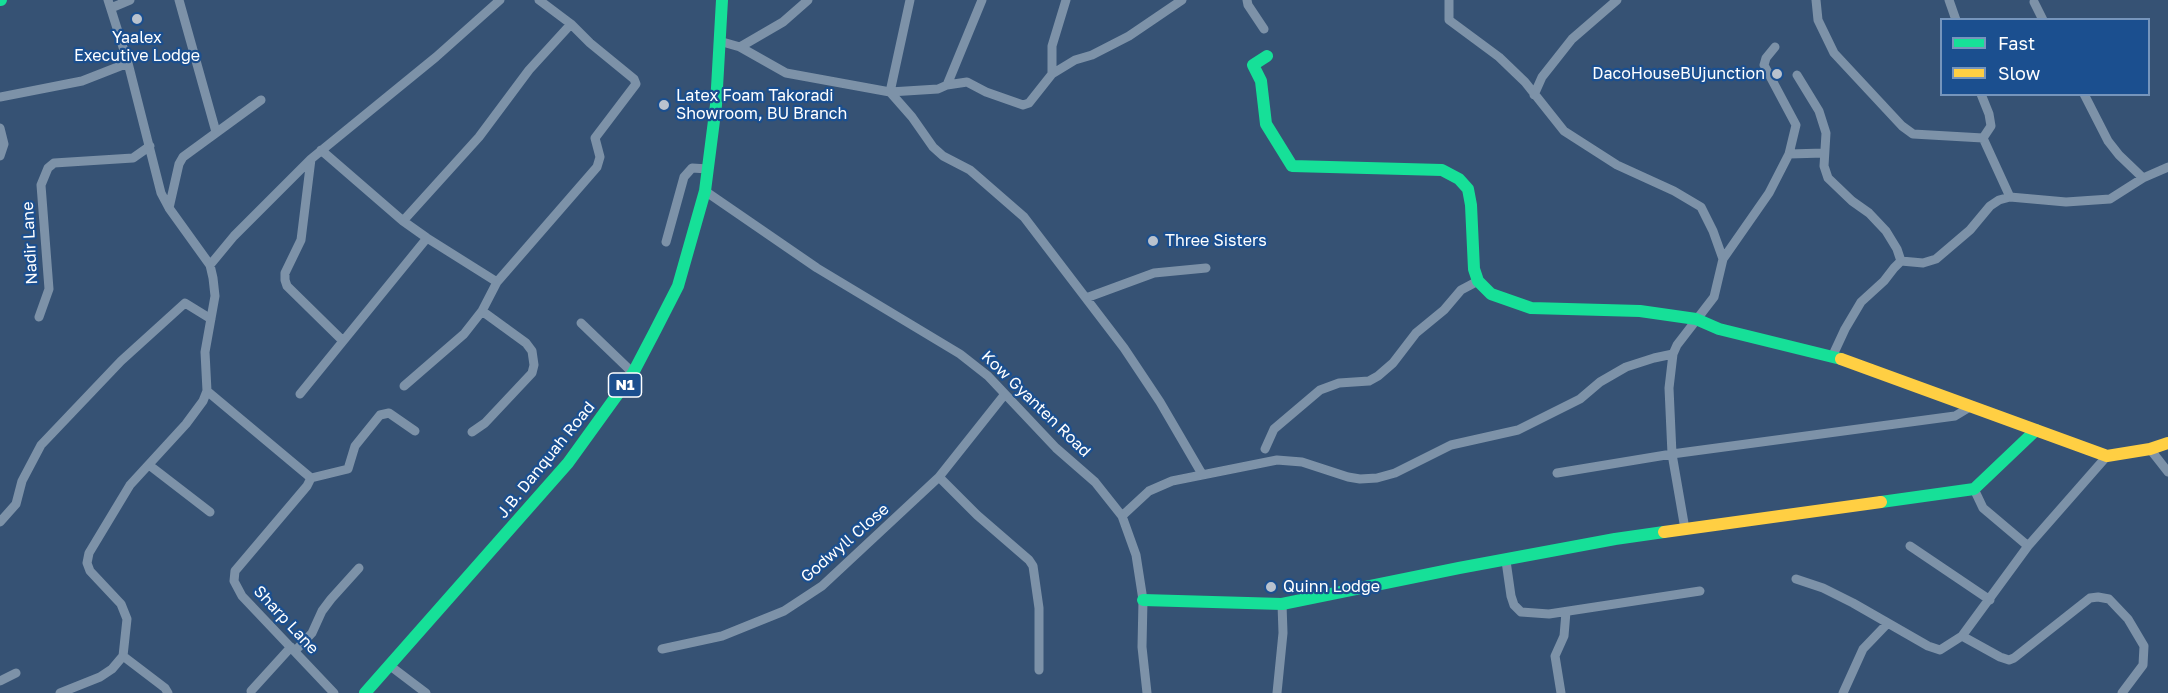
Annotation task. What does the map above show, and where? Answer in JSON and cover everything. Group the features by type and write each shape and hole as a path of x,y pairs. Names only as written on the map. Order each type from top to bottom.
{"main road":[{"name":"J.B. Danquah Road","path":"365,693 568,463 604,416 633,372 678,286 705,191 716,105 722,0"},
{"path":"1267,56 1253,65 1261,81 1266,124 1292,166 1442,170 1459,179 1468,189 1471,205 1474,269 1478,281 1491,294 1516,305 1531,308 1640,311 1696,319 1719,329 1832,357 1886,374 2107,456 2150,449 2168,443"},
{"path":"1143,600 1282,604 1615,539 1974,489 2036,430"}],"street":[{"path":"60,693 112,669 123,656 127,619 121,604 90,571 87,563 88,552 130,486 186,424 203,401 207,391 205,352 215,296 213,278 210,266 161,193 128,63 109,4 130,0"},
{"path":"179,0 216,132"},
{"path":"210,266 234,236 311,159 436,57 500,0"},
{"path":"404,386 464,334 482,311 497,282 597,167 600,157 595,138 636,84 634,79 590,43 571,24 539,0"},
{"path":"740,47 783,22 808,0"},
{"path":"890,92 910,0"},
{"path":"947,85 982,0"},
{"path":"1052,74 1052,46 1066,0"},
{"path":"719,41 740,47 786,72 890,92 938,89 967,82 986,92 1023,105 1029,103 1052,74 1075,60 1092,55 1129,36 1182,0"},
{"path":"1247,0 1264,29"},
{"path":"1449,0 1449,20 1499,57 1526,82 1564,130 1617,165 1674,191 1701,207 1723,259"},
{"path":"1534,94 1542,77 1572,39 1617,0"},
{"path":"1816,0 1818,20 1834,53 1902,126 1913,134 1983,138"},
{"path":"1949,0 1955,18"},
{"path":"2034,2 2042,18"},
{"path":"403,221 479,137 529,70 571,24"},
{"path":"1685,529 1672,454 1669,388 1673,354 1677,345 1714,297 1723,259 1769,193 1789,154 1796,125 1764,65 1766,58 1775,47"},
{"path":"0,98 82,81 128,63"},
{"path":"1797,75 1819,111 1826,132 1824,166 1828,178 1869,213 1886,231 1901,261"},
{"path":"890,92 912,117 933,147 943,156 970,170 1024,217 1124,348 1160,402 1202,474"},
{"path":"1982,96 1989,114 1990,126 1983,138"},
{"path":"2085,96 2108,141 2143,178"},
{"path":"169,208 179,164 183,157 261,100"},
{"path":"0,128 4,144 0,156"},
{"path":"1983,138 2010,197"},
{"name":"Nadir Lane","path":"39,317 48,288 41,185 48,168 54,163 133,158 150,146"},
{"path":"321,150 403,221 497,282"},
{"path":"1789,154 1824,153"},
{"path":"311,159 301,240 285,273 285,280 287,286 342,340"},
{"path":"1901,261 1923,263 1936,259 1970,230 1990,206 1999,200 2010,197 2042,201 2095,202 2110,199 2143,178 2168,167"},
{"path":"666,242 684,177 692,168 708,169"},
{"name":"Kow Gyanten Road","path":"705,191 817,268 960,354 988,376 1042,436 1095,482 1122,516 1136,555 1143,600 1142,647 1148,693"},
{"path":"300,394 427,238"},
{"path":"1832,357 1845,329 1862,302 1884,282 1901,261"},
{"path":"1086,298 1154,273 1206,268"},
{"path":"1264,449 1274,429 1320,390 1339,383 1369,381 1378,376 1393,363 1416,333 1444,310 1461,290 1478,281"},
{"path":"0,522 16,504 22,481 41,446 121,361 184,303 211,319"},
{"path":"472,432 485,423 532,373 534,365 532,351 526,343 482,311"},
{"path":"581,323 633,372"},
{"path":"1122,516 1149,491 1172,481 1277,460 1302,462 1360,479 1395,474 1451,446 1518,430 1580,399 1600,382 1626,367 1673,354"},
{"path":"207,391 311,478 348,469 355,446 380,415 389,412 415,431"},
{"name":"Godwyll Close","path":"662,649 722,636 784,611 822,586 939,477 1005,394"},
{"path":"1557,473 1672,454 1954,416 1971,407"},
{"path":"2150,449 2168,472"},
{"path":"1796,579 1823,588 1928,646 1940,650 1962,636 2028,546 2107,456"},
{"path":"149,465 210,512"},
{"path":"939,477 1033,566 1039,608 1039,670"},
{"name":"Sharp Lane","path":"311,478 307,486 235,571 236,588 334,693"},
{"path":"1974,489 1983,508 2028,546"},
{"path":"1910,546 1990,600"},
{"path":"1506,561 1511,596 1514,606 1521,612 1549,614 1700,591"},
{"path":"251,691 312,633 322,611 358,568"},
{"path":"1962,636 2008,660 2014,658 2090,598 2109,599 2128,619 2144,646 2143,666 2122,693"},
{"path":"1277,693 1284,633 1282,604"},
{"path":"1561,693 1555,656 1564,636 1566,612"},
{"path":"1842,693 1863,649 1887,624"},
{"path":"123,656 165,688 168,693"},
{"path":"389,666 426,693"},
{"path":"0,681 16,673"}],"traffic: fast":[{"path":"365,693 568,463 633,373 655,331 678,286 705,191 716,105 722,0"},
{"path":"1267,56 1253,65 1261,81 1266,124 1292,166 1442,170 1459,179 1468,189 1471,205 1474,269 1478,281 1491,294 1531,308 1640,311 1696,319 1719,329 1841,359"},
{"path":"1881,502 1974,489 2036,430"},
{"path":"1143,600 1282,604 1459,568 1664,532"}],"traffic: slow":[{"path":"1841,359 2107,456 2150,449 2168,443"},
{"path":"1664,532 1881,502"}],"place":[{"name":"Yaalex Executive Lodge","path":"137,19"},
{"name":"DacoHouseBUjunction","path":"1777,74"},
{"name":"Latex Foam Takoradi Showroom, BU Branch","path":"664,105"},
{"name":"Three Sisters","path":"1153,241"},
{"name":"Quinn Lodge","path":"1271,587"}]}
